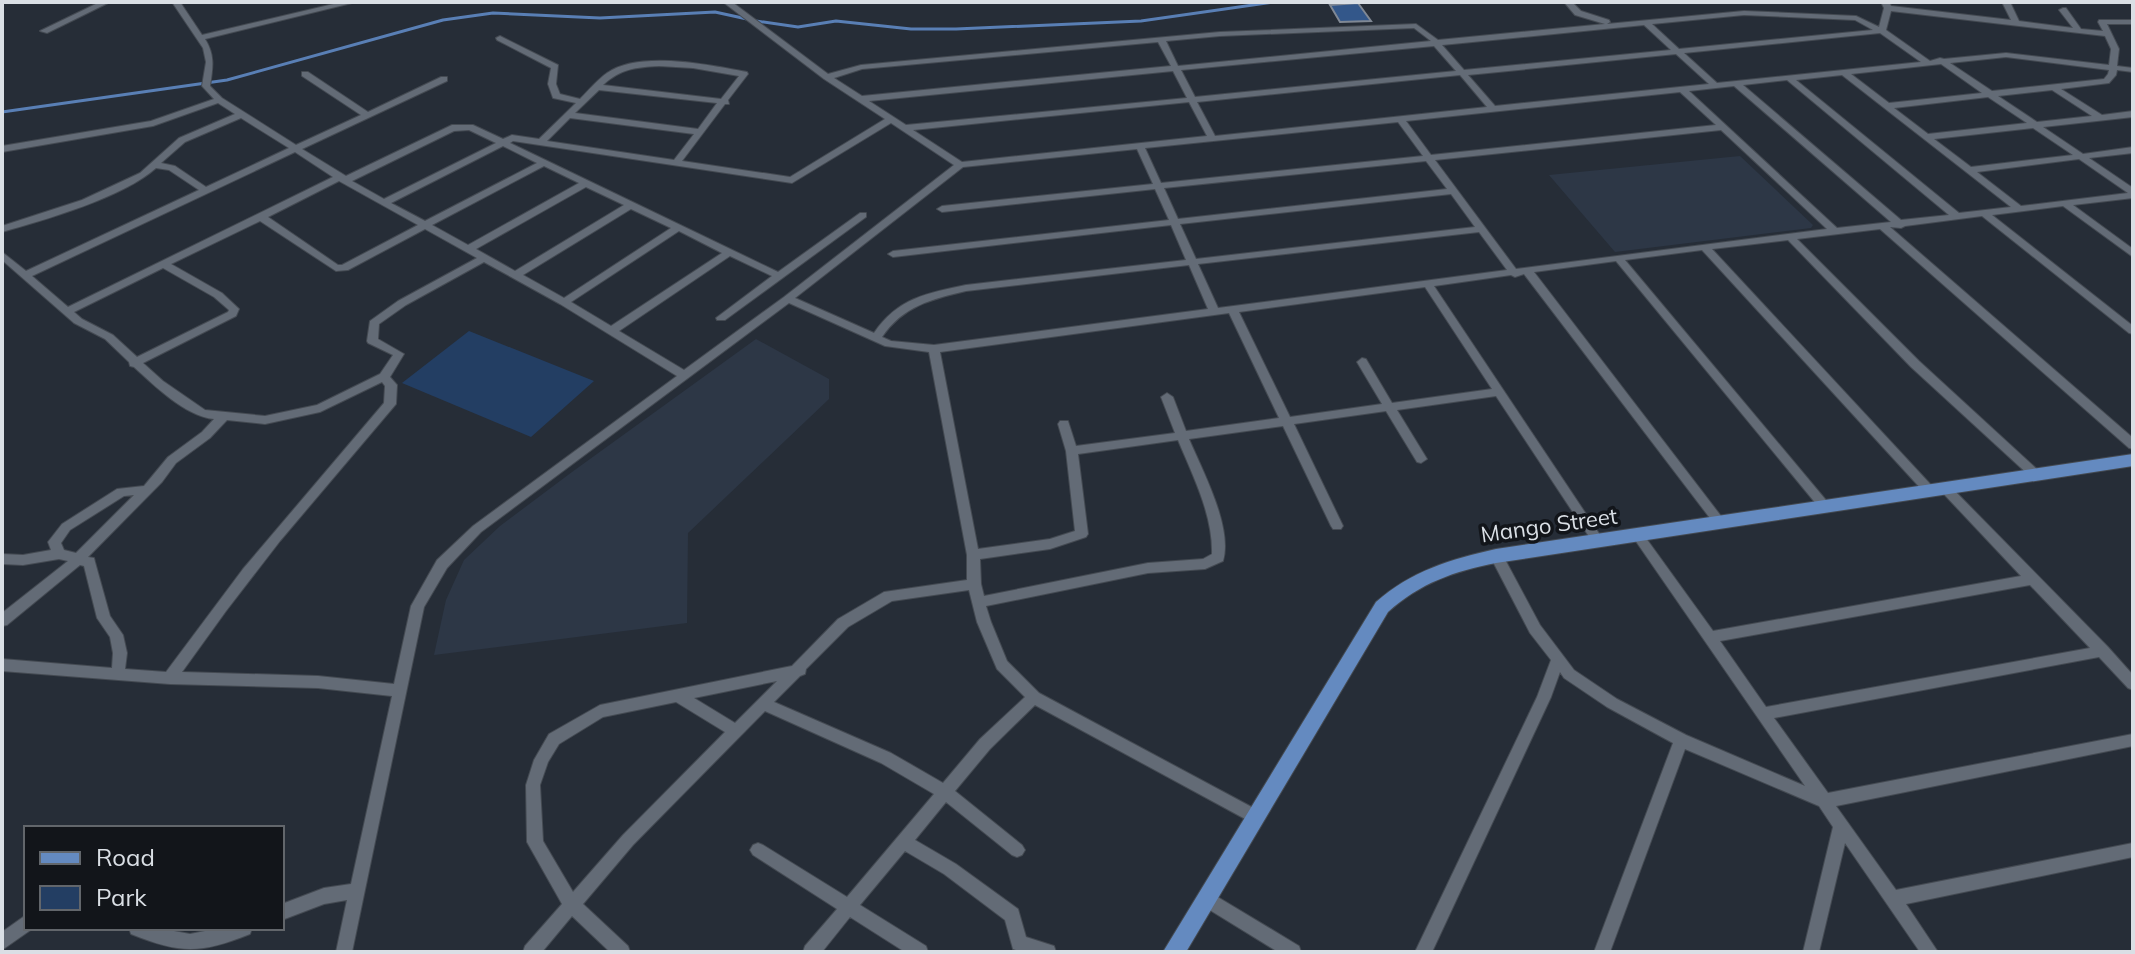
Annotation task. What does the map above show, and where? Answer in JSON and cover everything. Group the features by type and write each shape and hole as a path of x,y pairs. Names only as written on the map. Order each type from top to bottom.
{"main road":[{"name":"Mango Street","path":"1174,952 1382,607 1399,590 1421,577 1450,566 1496,556 1639,537 2133,460"}],"street":[{"path":"44,31 106,2"},
{"path":"176,2 202,37 210,62 206,86 219,100 424,226 613,330 684,375"},
{"path":"202,37 352,2"},
{"path":"727,2 827,77 960,165"},
{"path":"1568,2 1585,17 1619,25"},
{"path":"1929,2 1933,15"},
{"path":"2006,2 2016,23"},
{"path":"1882,31 1887,5 1933,15 2105,34"},
{"path":"2063,10 2079,31"},
{"path":"861,99 1619,25 1772,14 1856,18 1882,31 1927,62"},
{"path":"1886,106 2106,81 2112,75 2110,67 2115,49 2102,25 2105,20 2133,22"},
{"path":"1646,23 1715,85"},
{"path":"827,77 861,67 1161,40 1416,26 1436,43 1493,109"},
{"path":"905,128 1882,31"},
{"path":"500,38 555,67 552,84 556,96 582,102"},
{"path":"1161,40 1212,138"},
{"path":"344,952 418,606 442,564 477,529 788,299 960,165 1940,60 2026,55 2133,70"},
{"path":"1940,60 2133,194"},
{"path":"540,143 610,74 635,63 744,74 726,102 676,163"},
{"path":"1842,71 2019,209"},
{"path":"305,74 367,115"},
{"path":"1788,77 1958,217"},
{"path":"27,274 444,79"},
{"path":"1735,83 1901,225"},
{"path":"597,87 726,102"},
{"path":"1681,88 1835,232"},
{"path":"2055,88 2099,117"},
{"path":"2,149 153,123 219,100"},
{"path":"1926,137 2133,114"},
{"path":"2,229 85,202 156,165 182,140 240,115"},
{"path":"569,115 701,132"},
{"path":"385,202 512,138 792,180 891,119"},
{"path":"1400,119 1515,274"},
{"path":"67,311 452,128 470,127 583,185 779,276"},
{"path":"942,209 1722,127"},
{"path":"1140,146 1214,310"},
{"path":"1971,170 2133,150"},
{"path":"261,217 336,268 344,268 541,164"},
{"path":"156,165 172,168 205,190"},
{"path":"467,250 583,185"},
{"path":"893,254 1451,191"},
{"path":"788,299 889,344 934,349 1214,310 2133,194"},
{"path":"2066,204 2133,254"},
{"path":"516,275 629,206"},
{"path":"1985,214 2133,331"},
{"path":"721,318 863,215"},
{"path":"1884,227 2133,445"},
{"path":"564,302 676,229"},
{"path":"876,338 888,318 924,298 966,288 1479,229"},
{"path":"1790,237 1915,364 2036,475"},
{"path":"1704,247 1937,489 2032,579 2133,684"},
{"path":"613,330 730,252"},
{"path":"2,255 67,311 109,337 134,363 202,414 265,420 301,413 384,377 399,354 372,341 374,323 394,308 482,259"},
{"path":"1619,259 1826,508"},
{"path":"134,363 232,314 234,309 218,295 163,264"},
{"path":"1528,272 1720,523"},
{"path":"1428,284 1598,541"},
{"path":"1232,308 1337,526"},
{"path":"934,349 973,555 974,584 1002,665 1034,697 1254,816"},
{"path":"1362,362 1421,459"},
{"path":"170,678 286,522 390,404 391,385 384,377"},
{"path":"1072,451 1498,392"},
{"path":"979,602 1148,568 1213,561 1219,548 1207,498 1179,436 1167,397"},
{"path":"2,621 76,559 172,460 206,435 224,416"},
{"path":"973,555 1050,544 1082,534 1072,451 1064,424"},
{"path":"59,554 54,542 66,527 121,492 146,490"},
{"path":"1639,537 1766,713 1930,952"},
{"path":"2,559 23,560 59,554 89,562 104,618 116,635 120,653 118,674"},
{"path":"1496,556 1535,629 1557,661 1588,688 1681,740 1824,801 2133,740"},
{"path":"1712,637 2032,579"},
{"path":"523,952 572,905 628,840 800,670 843,623 862,609 889,596 974,584"},
{"path":"1766,713 2103,651"},
{"path":"1423,952 1544,697 1557,661"},
{"path":"2,665 170,678 318,682 401,691"},
{"path":"622,952 572,905 535,842 533,785 541,760 554,739 600,711 800,670"},
{"path":"677,695 736,731"},
{"path":"811,952 985,744 1034,697"},
{"path":"765,705 919,775 947,793 980,825 1017,850"},
{"path":"1602,952 1681,740"},
{"path":"1811,952 1841,826"},
{"path":"904,842 950,869 1012,915 1019,943 1048,952"},
{"path":"758,850 920,952"},
{"path":"1892,899 2133,850"},
{"path":"284,911 324,896 355,891"},
{"path":"1206,898 1293,952"},
{"path":"2,942 24,925"},
{"path":"142,930 174,944 186,945 237,930"},
{"path":"531,952 546,932"}],"shaded area":[{"path":"1740,156 1813,225 1811,228 1615,252 1549,175"},
{"path":"756,339 829,379 829,399 688,533 687,623 434,655 446,600 464,560 500,526"}],"green space":[{"path":"469,331 594,381 531,437 402,383"}],"building":[{"path":"1358,3 1371,21 1340,22 1330,5"}],"waterway":[{"path":"756,21 798,27 836,21 911,29 956,29 1141,21 1274,2"},
{"path":"2,112 227,80 443,20 493,13 600,18 715,12 747,19"}]}
